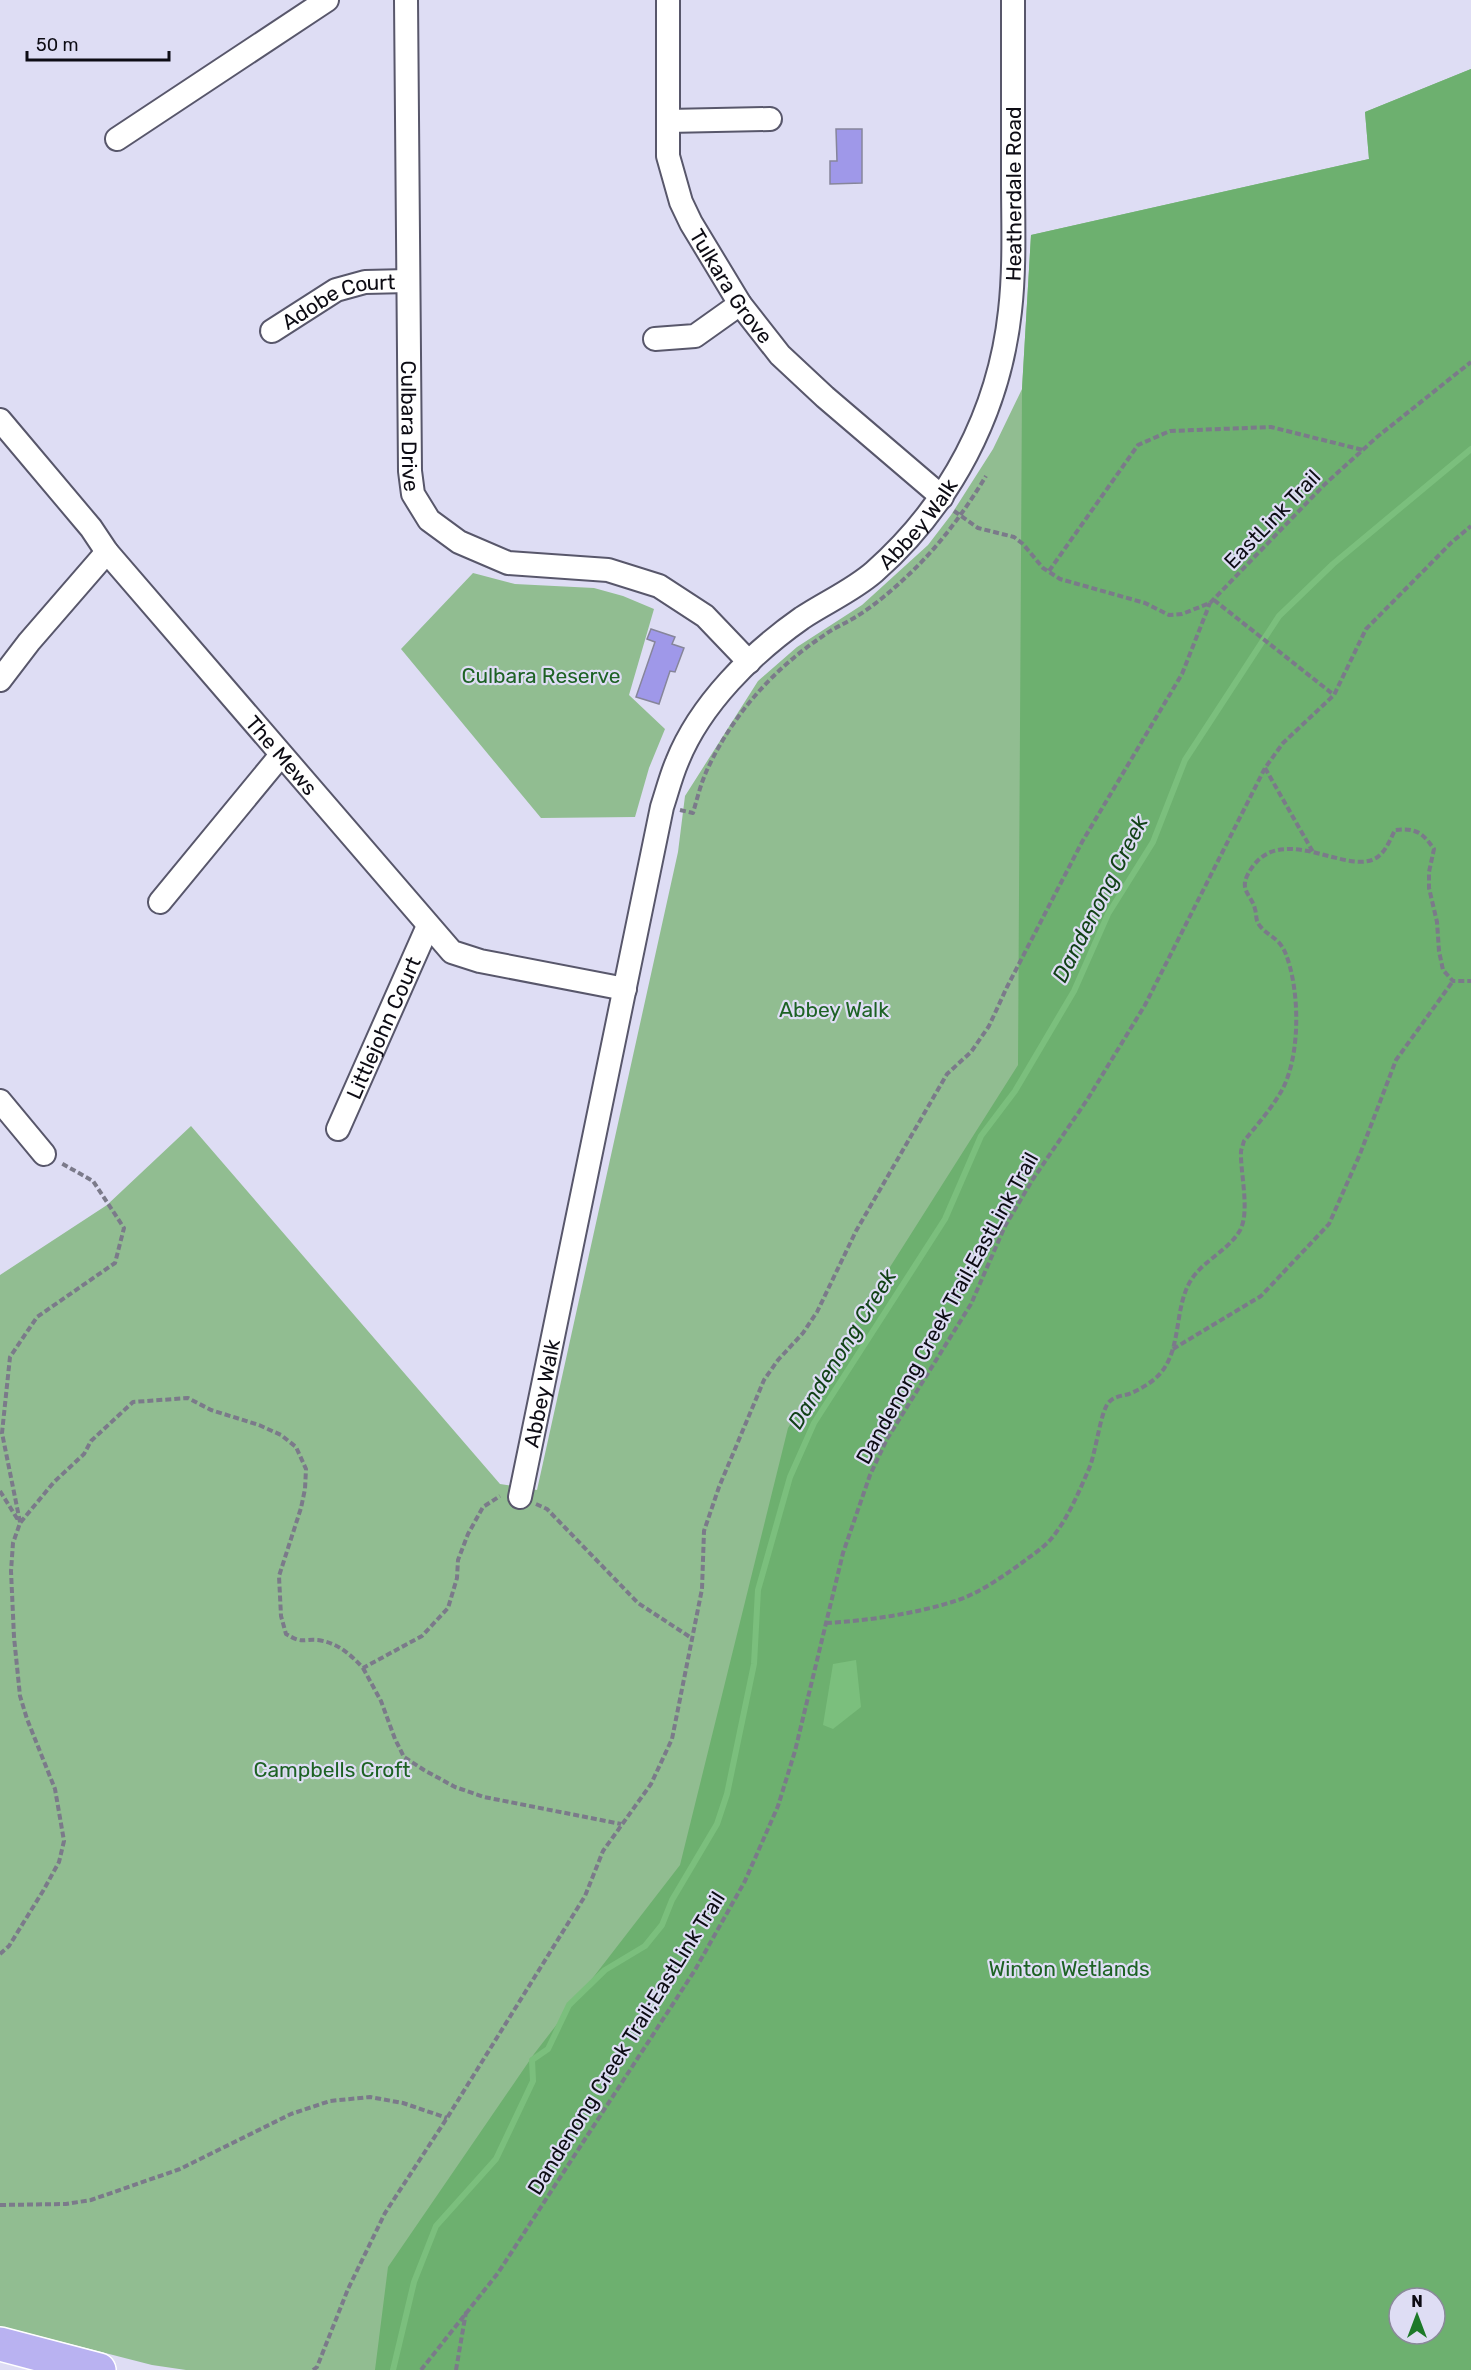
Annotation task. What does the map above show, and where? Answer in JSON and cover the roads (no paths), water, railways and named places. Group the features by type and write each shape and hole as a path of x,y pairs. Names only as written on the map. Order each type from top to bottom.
{"main road":[{"path":"0,2344 99,2370"}],"street":[{"path":"117,139 327,0"},
{"name":"Culbara Drive","path":"406,0 410,471 413,494 429,520 459,542 508,563 608,570 659,586 705,616 749,662"},
{"name":"Tulkara Grove","path":"668,0 669,156 681,202 740,304 780,355 825,397 942,497"},
{"name":"Heatherdale Road","path":"994,386 1005,342 1013,269 1014,0"},
{"path":"668,121 770,119"},
{"name":"Adobe Court","path":"272,331 336,290 365,282 408,281"},
{"path":"656,339 695,336 740,304"},
{"name":"Abbey Walk","path":"520,1497 662,807 677,761 697,725 719,695 749,662 805,616 842,595 872,574 926,520 969,454 994,386"},
{"name":"The Mews","path":"0,420 91,528 107,552 452,952 480,961 625,989"},
{"path":"0,680 29,642 107,552"},
{"path":"160,902 281,755"},
{"name":"Littlejohn Court","path":"338,1129 429,926"},
{"path":"0,1101 44,1154"}],"waterway":[{"name":"Dandenong Creek","path":"393,2370 414,2282 436,2226 496,2159 533,2081 532,2060 548,2049 569,2005 605,1970 645,1946 662,1925 672,1900 717,1824 727,1794 754,1664 758,1590 790,1477 814,1423 945,1219 981,1136 1015,1091 1074,991 1108,914 1153,842 1185,760 1279,616 1333,564 1471,449"}],"park label":[{"name":"Culbara Reserve","path":"541,675"},
{"name":"Campbells Croft","path":"332,1769"},
{"name":"Winton Wetlands","path":"1069,1968"}]}
